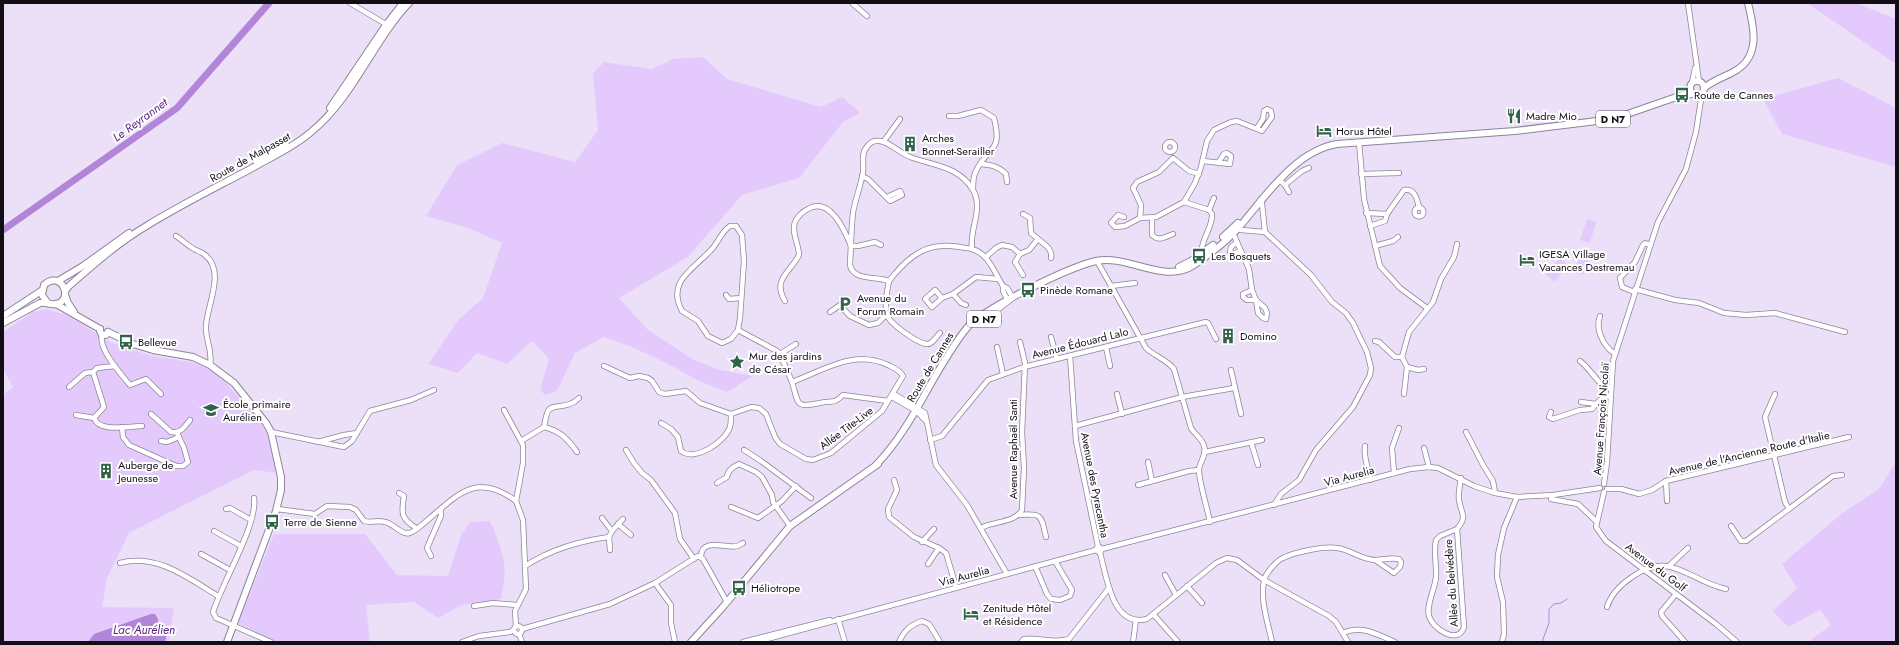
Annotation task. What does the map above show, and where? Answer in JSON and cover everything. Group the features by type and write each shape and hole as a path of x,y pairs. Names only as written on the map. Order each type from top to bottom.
{"main road":[{"name":"Route de Malpasset","path":"65,293 68,286 148,225 279,154 311,132 340,102 403,3"},
{"name":"Route de Malpasset","path":"58,281 83,266 145,222 292,141 308,130 337,100 388,26 409,3"},
{"name":"D N7","path":"1697,88 1722,78 1742,66 1752,53 1754,32 1748,3"},
{"name":"Route de Cannes","path":"691,642 722,608 790,526 893,452 908,430 926,394 966,328 985,313 1060,274 1097,261 1111,261 1171,271 1181,270 1193,265 1217,247 1234,231 1279,180 1305,157 1318,149 1328,146 1359,142 1515,131 1613,119 1697,88"},
{"name":"Route de Cannes","path":"1149,268 1179,267 1191,261 1234,231"},
{"name":"Route de Cannes","path":"876,465 894,445 918,411 969,330 991,315 1082,266"},
{"path":"4,320 42,291 47,282 54,280 62,284 68,303 76,314"},
{"path":"42,291 43,298 47,302"},
{"path":"56,304 60,302 65,293"},
{"path":"1011,300 1020,299"},
{"path":"4,320 32,306 47,302 56,304 76,314 104,332 133,344 193,357 210,365 234,383 266,423 271,432 280,477 281,490 277,508 227,642"},
{"name":"Route de Cannes","path":"698,642 722,608"}],"street":[{"path":"350,3 388,26"},
{"path":"852,3 867,16"},
{"name":"Avenue François Nicolaï","path":"1604,490 1601,485 1604,484 1608,462 1611,368 1650,244 1660,217 1686,169 1696,132 1700,106 1688,3"},
{"path":"1124,217 1118,215 1111,223 1115,227 1125,226 1140,218 1152,218 1161,215 1184,202 1199,174 1207,141 1214,130 1231,122 1237,121 1262,131 1272,117 1271,111 1267,109 1264,111 1263,119 1256,128"},
{"path":"949,116 958,116 981,110 994,118 998,138 994,148 976,171 973,189"},
{"path":"884,142 900,118"},
{"path":"889,281 876,277 858,276 851,270 850,265 853,212 862,176 863,152 866,147 875,141 884,142 909,157 951,169 973,189 977,199 978,208 970,239 972,249"},
{"path":"1359,142 1366,213 1380,266 1386,275 1400,288 1428,308"},
{"path":"1140,218 1141,205 1133,191 1134,185 1140,180 1159,172 1172,158 1172,152"},
{"path":"1172,158 1189,171 1199,174"},
{"path":"1203,160 1218,163"},
{"path":"980,164 993,165 999,168 1006,174 1007,182"},
{"path":"1285,185 1302,171 1309,168"},
{"path":"1361,174 1399,172"},
{"path":"862,176 868,179 887,197"},
{"path":"1279,180 1285,185 1289,192"},
{"path":"1370,226 1385,221 1387,214 1404,190 1413,192 1419,207"},
{"path":"1207,250 1205,241 1212,217 1209,210 1214,198"},
{"path":"1260,200 1262,204 1265,232"},
{"path":"1184,202 1209,210"},
{"path":"785,301 780,292 781,281 799,255 794,228 795,222 802,212 815,206 830,211 839,220 851,246"},
{"path":"1366,213 1387,214"},
{"path":"1023,214 1030,218 1031,233 1050,250 1052,255 1051,258"},
{"path":"1152,218 1152,235 1156,239 1161,239 1173,234"},
{"path":"730,226 736,226 742,235 744,261 738,330 726,342 722,343 711,339 705,334 698,321 682,311 678,298 679,284 684,274 709,252 724,230 730,226"},
{"path":"1252,290 1243,294 1243,297 1247,300 1256,300 1252,290 1249,269 1237,242 1234,231 1265,232 1300,264 1332,302 1346,313 1357,330 1367,352 1371,368 1370,375 1353,407 1320,446 1299,480 1281,494 1274,505"},
{"path":"176,236 204,254 210,260 214,269 212,294 206,326 212,356 210,365"},
{"path":"1375,246 1393,241 1398,237"},
{"path":"1023,275 1015,262 1020,254 1029,250 1038,239"},
{"path":"851,246 876,242 881,245"},
{"path":"1237,242 1231,247 1230,252 1232,254 1241,251"},
{"path":"1650,244 1645,243 1643,245 1635,262 1620,278 1622,287 1675,300 1699,303 1724,313 1746,316 1775,313 1845,332"},
{"path":"986,257 1002,244 1012,247 1020,254"},
{"path":"1404,394 1407,367 1402,358 1409,332 1433,302 1441,278 1454,257 1457,244"},
{"path":"940,333 931,343 926,344 900,330 892,323 887,314 887,294 889,281 908,260 922,251 934,247 945,246 980,251 986,257 1003,286 1007,288 1011,300 995,310 991,315"},
{"path":"1193,265 1207,250 1217,247"},
{"path":"1097,261 1150,352 1163,358 1174,369 1191,428 1202,440 1205,452 1199,470 1210,522"},
{"path":"942,298 953,294 976,278 998,279"},
{"path":"1111,286 1135,283"},
{"path":"953,294 966,305"},
{"path":"726,295 729,298 741,298"},
{"path":"830,312 840,305 850,316 869,325 878,322 887,314"},
{"path":"1600,316 1598,321 1598,329 1608,347 1615,354"},
{"name":"Avenue Édouard Lalo","path":"930,440 942,436 988,380 1003,374 1024,367 1140,337 1206,322 1208,323 1216,339"},
{"path":"738,330 780,354 800,405 805,407 822,402 833,403 843,396 888,401"},
{"path":"104,332 103,345 115,366 130,385 146,379 161,394"},
{"path":"1051,337 1058,359"},
{"path":"1376,341 1395,357 1402,358"},
{"name":"Avenue Raphaël Santi","path":"981,528 987,524 1019,515 1024,498 1022,433 1024,367 1020,342"},
{"path":"780,354 796,344"},
{"path":"997,347 1003,374"},
{"path":"1106,347 1110,366"},
{"name":"Avenue des Pyracantha","path":"1070,356 1076,441 1099,550 1109,588 1115,602 1122,613 1136,620"},
{"name":"Allée Tite-Live","path":"731,414 751,407 759,408 766,414 775,437 780,444 806,459 814,460 831,453 882,411 893,395 903,376 901,373 885,364 865,359 845,361 792,382"},
{"path":"1580,361 1606,388 1611,389"},
{"path":"69,387 86,373 93,372 97,368 115,366"},
{"path":"604,366 630,378 639,376 648,378 652,381 659,392 666,394 686,391 700,403 731,414 730,426 722,440 709,449 694,454 686,454 681,451 678,437 671,429 661,423"},
{"path":"1407,367 1418,370 1424,369"},
{"path":"1231,370 1241,414"},
{"path":"93,372 104,407 98,416 94,418"},
{"path":"1075,426 1182,397 1234,388"},
{"path":"271,432 344,447 358,433 370,411 411,400 434,390"},
{"path":"1118,394 1122,414"},
{"path":"1775,394 1765,417 1787,510"},
{"path":"893,395 918,411 927,422 936,465 967,505 1007,574"},
{"path":"1551,412 1549,417 1553,419 1580,410 1592,409 1602,398 1611,395"},
{"path":"544,427 548,410 552,407 573,404 579,398"},
{"path":"1581,402 1596,404"},
{"path":"504,410 521,441 524,463 516,501 524,520 526,589 517,606 514,618 515,633 519,634 522,642"},
{"path":"122,427 123,437 129,445 176,466 183,466 188,462 178,435 171,432 151,414"},
{"path":"76,415 94,418 101,426 112,428 142,426"},
{"path":"161,441 167,442 178,435 190,420"},
{"path":"521,441 544,427 553,429 564,436 577,452"},
{"path":"1394,473 1392,448 1400,428"},
{"path":"1466,432 1493,481 1495,493"},
{"path":"318,442 358,433"},
{"name":"Avenue de l'Ancienne Route d'Italie","path":"1604,490 1621,489 1639,494 1652,490 1666,481 1849,437"},
{"path":"1205,452 1262,440"},
{"path":"1251,442 1258,465"},
{"path":"1365,446 1364,456 1368,464 1370,480"},
{"path":"1424,448 1429,467"},
{"path":"626,450 634,463 642,473 651,480 675,513 680,539 694,559"},
{"path":"744,450 811,498"},
{"path":"1148,462 1152,481"},
{"path":"717,483 727,477 728,472 733,467 740,464 756,472 762,477 775,505 790,526"},
{"name":"Via Aurelia","path":"756,642 824,625 838,619 1035,566 1210,522 1394,473 1429,467 1438,468 1461,478 1474,486 1495,493 1517,497 1548,496 1604,490"},
{"path":"1138,485 1199,470"},
{"path":"1731,526 1742,541 1746,541 1833,476 1842,475"},
{"name":"Allée du Belvédère","path":"1456,529 1464,627 1463,633 1459,638 1454,639 1448,638 1437,629 1431,621 1428,612 1436,576 1436,540 1440,536 1456,529 1461,524 1464,514 1459,500 1461,478"},
{"path":"894,480 897,490 888,509 889,517 922,542 939,548 946,553 956,587"},
{"path":"1666,481 1666,501"},
{"path":"731,507 758,518 796,486"},
{"path":"277,508 315,514 327,506 350,507 356,510 366,522 385,522 406,533 416,528 462,492 480,488 494,489 516,501"},
{"path":"1551,499 1578,504 1596,521 1604,490"},
{"path":"399,493 404,496 402,509 403,516 407,522 416,528"},
{"path":"1502,642 1504,634 1504,602 1497,577 1499,548 1504,528 1517,497"},
{"path":"254,498 255,504 241,546 218,596 213,615 270,642"},
{"path":"226,509 230,508 250,520"},
{"path":"431,556 427,548 428,543 441,516 441,509"},
{"path":"1019,515 1034,513 1039,515 1046,537"},
{"path":"602,518 612,531"},
{"path":"610,550 608,537 624,519"},
{"name":"Avenue du Golf","path":"1596,521 1598,531 1606,541 1725,630 1736,642"},
{"path":"618,524 631,535"},
{"path":"922,542 934,529"},
{"path":"214,531 241,546"},
{"path":"525,566 560,548 608,537"},
{"path":"727,602 722,596 701,556 701,552 705,547 719,544 737,546 743,542"},
{"path":"928,564 939,548"},
{"path":"1272,642 1263,599 1264,580 1275,563 1282,558 1303,552 1338,548 1374,560 1394,573 1400,567 1401,562 1399,559 1393,558 1374,560"},
{"path":"1670,565 1688,548"},
{"path":"201,554 230,570"},
{"path":"462,642 479,636 510,632 520,626 522,629 610,604 655,583 701,556"},
{"path":"525,558 535,560"},
{"path":"1133,642 1136,620 1147,619 1154,615 1216,563 1227,558 1240,561 1264,580 1329,616 1336,622 1348,642"},
{"path":"120,563 150,560 176,572 218,596"},
{"path":"1035,566 1047,594 1051,599 1060,600 1070,596 1072,590 1055,561"},
{"path":"1607,607 1610,597 1623,584 1644,569 1670,565 1718,587 1726,589"},
{"path":"1165,575 1176,595"},
{"path":"655,583 671,605 671,623 676,642"},
{"path":"1187,586 1202,603"},
{"path":"1021,642 1024,639 1031,638 1060,642 1069,639 1109,588"},
{"path":"1676,594 1661,612 1662,616 1685,642"},
{"path":"474,606 493,603 517,606"},
{"path":"1154,615 1178,642"},
{"path":"838,619 845,642"},
{"path":"899,642 903,634 912,625 922,621 929,624 940,642"},
{"path":"519,634 522,629"},
{"path":"1343,633 1352,629 1362,629 1395,642"},
{"name":"Via Aurelia","path":"743,642 765,639"}],"shaded area":[{"path":"1807,3 1856,3 1896,19 1896,64"},
{"path":"703,57 727,79 821,107 842,97 860,113 843,122 799,178 742,195 688,257 619,298 648,330 694,360 720,370 753,376 727,392 699,381 632,347 604,337 575,353 557,391 545,395 540,390 549,359 532,341 507,364 477,353 458,373 428,364 459,319 483,298 502,243 468,228 426,216 457,165 502,143 575,162 598,130 593,73 604,62 652,69 673,59"},
{"path":"1838,78 1896,108 1896,167 1782,134 1763,99"},
{"path":"1587,219 1596,222 1590,243 1580,240"},
{"path":"1581,252 1590,255 1583,275 1573,272"},
{"path":"1559,258 1568,265 1555,282 1546,275"},
{"path":"47,309 69,316 110,342 152,356 210,365 248,407 267,433 278,473 254,470 129,533 107,578 102,607 174,608 169,642 3,642 3,395 13,387 3,370 3,332 33,312"},
{"path":"1896,462 1896,642 1808,642 1831,625 1820,610 1788,627 1773,611 1797,588 1782,564 1840,515 1879,489"},
{"path":"490,521 503,558 504,576 501,599 462,605 438,618 414,602 366,605 370,642 275,642 238,623 274,534 365,534 397,575 448,576 461,535 470,522"}],"water":[{"name":"Lac Aurélien","path":"151,614 155,614 158,619 157,631 162,629 168,630 165,642 88,642 94,634"}],"waterway":[{"name":"Le Reyrannet","path":"3,230 177,108 269,3"},
{"path":"1542,642 1549,623 1549,609 1554,604 1561,603 1567,599"}],"place":[{"name":"Route de Cannes","path":"1682,95"},
{"name":"Madre Mio","path":"1514,116"},
{"name":"Horus Hôtel","path":"1324,131"},
{"name":"Arches Bonnet-Serailler","path":"910,144"},
{"name":"Les Bosquets","path":"1199,256"},
{"name":"IGESA Village Vacances Destremau","path":"1527,260"},
{"name":"Pinède Romane","path":"1028,290"},
{"name":"Avenue du Forum Romain","path":"845,304"},
{"name":"Domino","path":"1228,336"},
{"name":"Bellevue","path":"126,342"},
{"name":"Mur des jardins de César","path":"737,362"},
{"name":"École primaire Aurélien","path":"211,410"},
{"name":"Auberge de Jeunesse","path":"106,471"},
{"name":"Terre de Sienne","path":"272,522"},
{"name":"Héliotrope","path":"739,588"},
{"name":"Zenitude Hôtel et Résidence","path":"971,614"}]}
